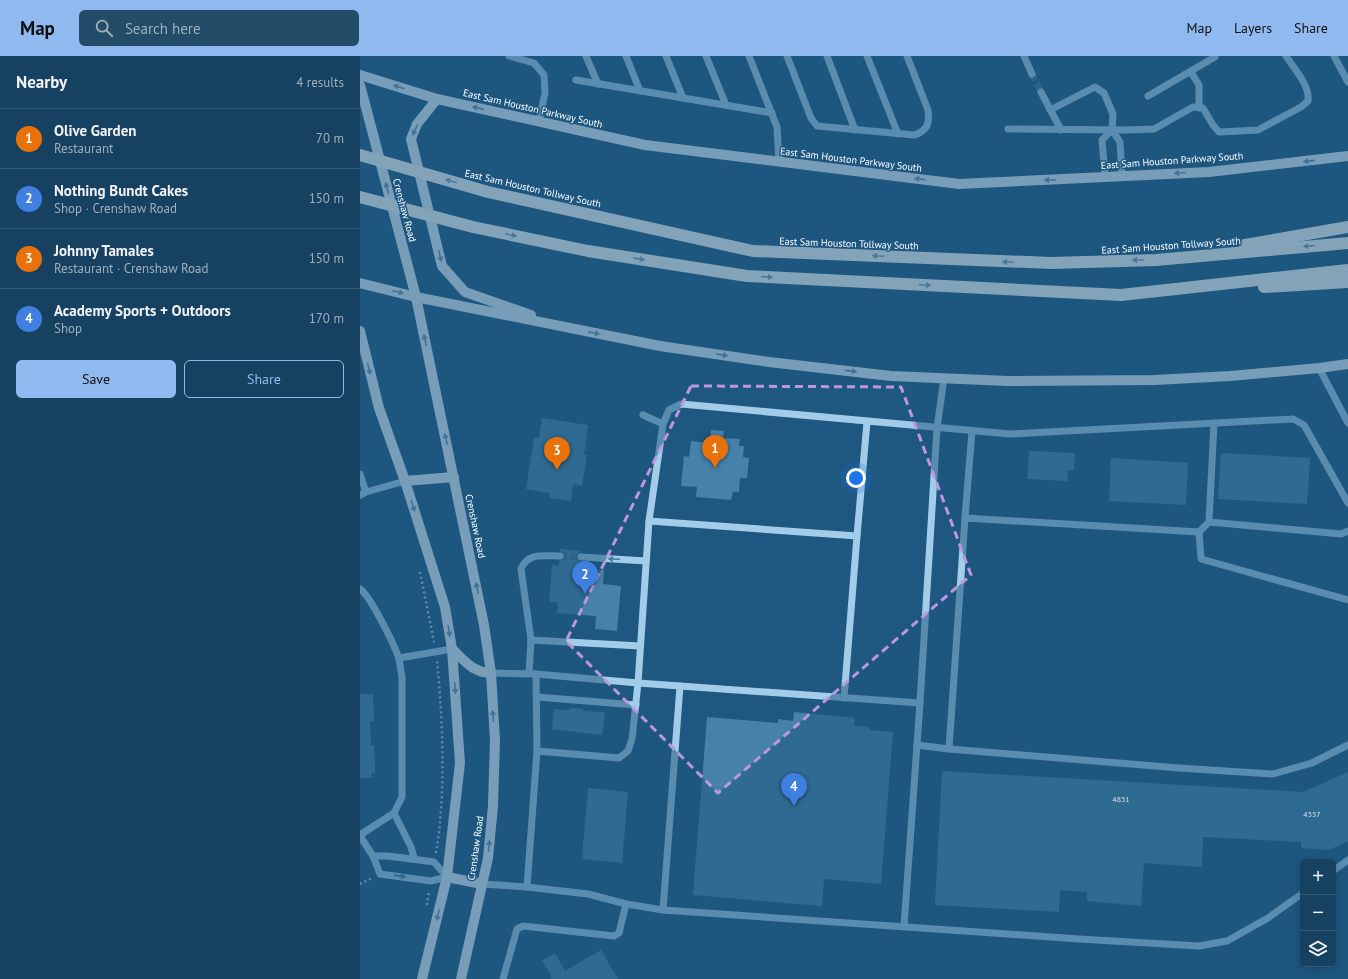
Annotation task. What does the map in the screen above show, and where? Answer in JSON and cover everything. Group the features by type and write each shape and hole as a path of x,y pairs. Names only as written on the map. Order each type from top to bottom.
{"highway":[{"name":"East Sam Houston Tollway South","path":"360,155 488,192 753,251 1051,263 1156,260 1348,243"},
{"path":"360,197 473,227 588,251 747,276 1121,295 1348,282"},
{"path":"1156,260 1348,227"},
{"path":"1121,295 1348,270"}],"main road":[{"name":"East Sam Houston Parkway South","path":"360,75 437,98 645,145 959,184 1209,172 1348,156"},
{"name":"Crenshaw Road","path":"360,85 416,297 484,624 491,673 495,741 493,806 488,858 461,979"},
{"path":"437,98 418,124 410,139 442,266 465,292 570,328"},
{"path":"360,283 416,297 660,346 769,362 891,376 1008,381 1154,380 1230,376 1348,364"},
{"path":"360,331 379,408 405,481 445,607 452,649 460,763 447,877 422,979"},
{"path":"405,481 454,477"},
{"path":"452,649 476,671 491,673"},
{"path":"447,877 482,884"}],"street":[{"path":"509,56 534,63 544,75 545,93 539,122"},
{"path":"586,56 598,84"},
{"path":"626,56 640,91"},
{"path":"666,56 683,98"},
{"path":"706,56 726,105"},
{"path":"749,56 778,127 779,162"},
{"path":"787,56 811,118 817,126 914,135 922,132 927,126 930,118 907,56"},
{"path":"827,56 855,130"},
{"path":"867,56 898,134"},
{"path":"1024,56 1032,74"},
{"path":"1008,129 1112,130 1154,128 1193,107 1203,108 1219,132 1258,130 1301,107 1308,101 1309,94 1306,87 1286,56"},
{"path":"1334,56 1348,82"},
{"path":"1148,96 1215,57"},
{"path":"1191,72 1199,85 1199,108"},
{"path":"576,80 772,113"},
{"path":"1050,110 1096,87 1104,93 1113,114 1112,130 1120,142 1122,176"},
{"path":"1041,92 1060,130"},
{"path":"1105,177 1102,140 1112,130"},
{"path":"1319,368 1348,423"},
{"path":"904,926 918,745 937,428 944,378"},
{"path":"537,751 619,758 628,751 632,739 638,683 648,521 662,424 669,410 681,404 1010,434 1293,419 1304,425 1348,503"},
{"path":"643,415 662,424"},
{"path":"844,698 867,422"},
{"path":"965,518 1199,532 1209,522 1214,423"},
{"path":"949,749 972,431"},
{"path":"360,474 363,494 405,481"},
{"path":"648,521 857,536"},
{"path":"1209,522 1341,534 1348,531"},
{"path":"1199,532 1201,559 1348,600"},
{"path":"527,887 537,751 537,697 521,569 523,563 535,556 560,556"},
{"path":"581,557 646,561"},
{"path":"360,589 364,591 392,642 398,658 402,677 402,798 394,813 360,835 373,856 380,874 430,880 447,877"},
{"path":"531,640 640,646"},
{"path":"398,658 452,649"},
{"path":"491,673 533,673 638,683 920,703"},
{"path":"663,910 680,686"},
{"path":"537,697 636,705"},
{"path":"918,745 949,749 1180,768 1273,774 1312,763 1348,745"},
{"path":"394,813 411,847 414,858"},
{"path":"373,856 414,858 434,862 447,877"},
{"path":"1336,869 1348,860"},
{"path":"482,884 527,887 588,894 626,904 663,910 1198,946 1227,941 1268,918 1300,895"},
{"path":"503,979 517,929 523,926 614,936 619,933 626,904"}],"path":[{"path":"420,570 434,640"},
{"path":"436,851 440,823 442,767 441,706 437,664"}],"highlighted area":[{"path":"691,386 901,387 971,575 718,793 566,641"}],"building":[{"path":"542,418 588,425 584,455 587,455 582,486 573,484 571,501 549,498 549,493 526,489 534,438 539,438"},
{"path":"711,430 724,431 723,438 740,439 739,446 744,446 743,457 749,458 747,478 740,478 739,492 733,492 731,500 696,497 697,487 681,486 684,456 689,457 691,441 710,443"},
{"path":"1029,451 1075,453 1074,470 1068,470 1067,481 1027,479"},
{"path":"1221,453 1310,458 1307,504 1218,499"},
{"path":"1111,458 1188,463 1186,505 1109,501"},
{"path":"560,549 582,551 576,556 577,560 581,562 581,568 604,570 603,584 621,586 617,631 595,629 596,616 557,613 558,602 549,602 552,565 559,566 559,561 563,560 565,556"},
{"path":"360,694 373,694 374,721 370,722 371,745 374,745 375,773 371,773 372,778 360,778"},
{"path":"570,708 583,709 583,711 605,712 602,735 552,729 554,709 570,710"},
{"path":"794,712 855,718 854,726 869,727 869,730 893,732 881,884 824,879 822,906 693,895 707,717 778,723 778,719 793,721"},
{"path":"942,771 1303,792 1348,772 1348,841 1329,850 1301,848 1301,842 1203,837 1202,867 1144,863 1141,906 1087,901 1087,892 1060,890 1059,912 935,905"},
{"path":"588,788 628,792 622,863 582,859"},
{"path":"601,950 618,979 550,979 552,978 542,960 555,953 565,971"}],"tunnel":[{"path":"1032,74 1041,92"},
{"path":"560,556 581,557"}],"place":[{"name":"Olive Garden","path":"715,468"},
{"name":"Johnny Tamales","path":"557,470"},
{"name":"Nothing Bundt Cakes","path":"585,594"},
{"name":"Academy Sports + Outdoors","path":"794,806"}]}
